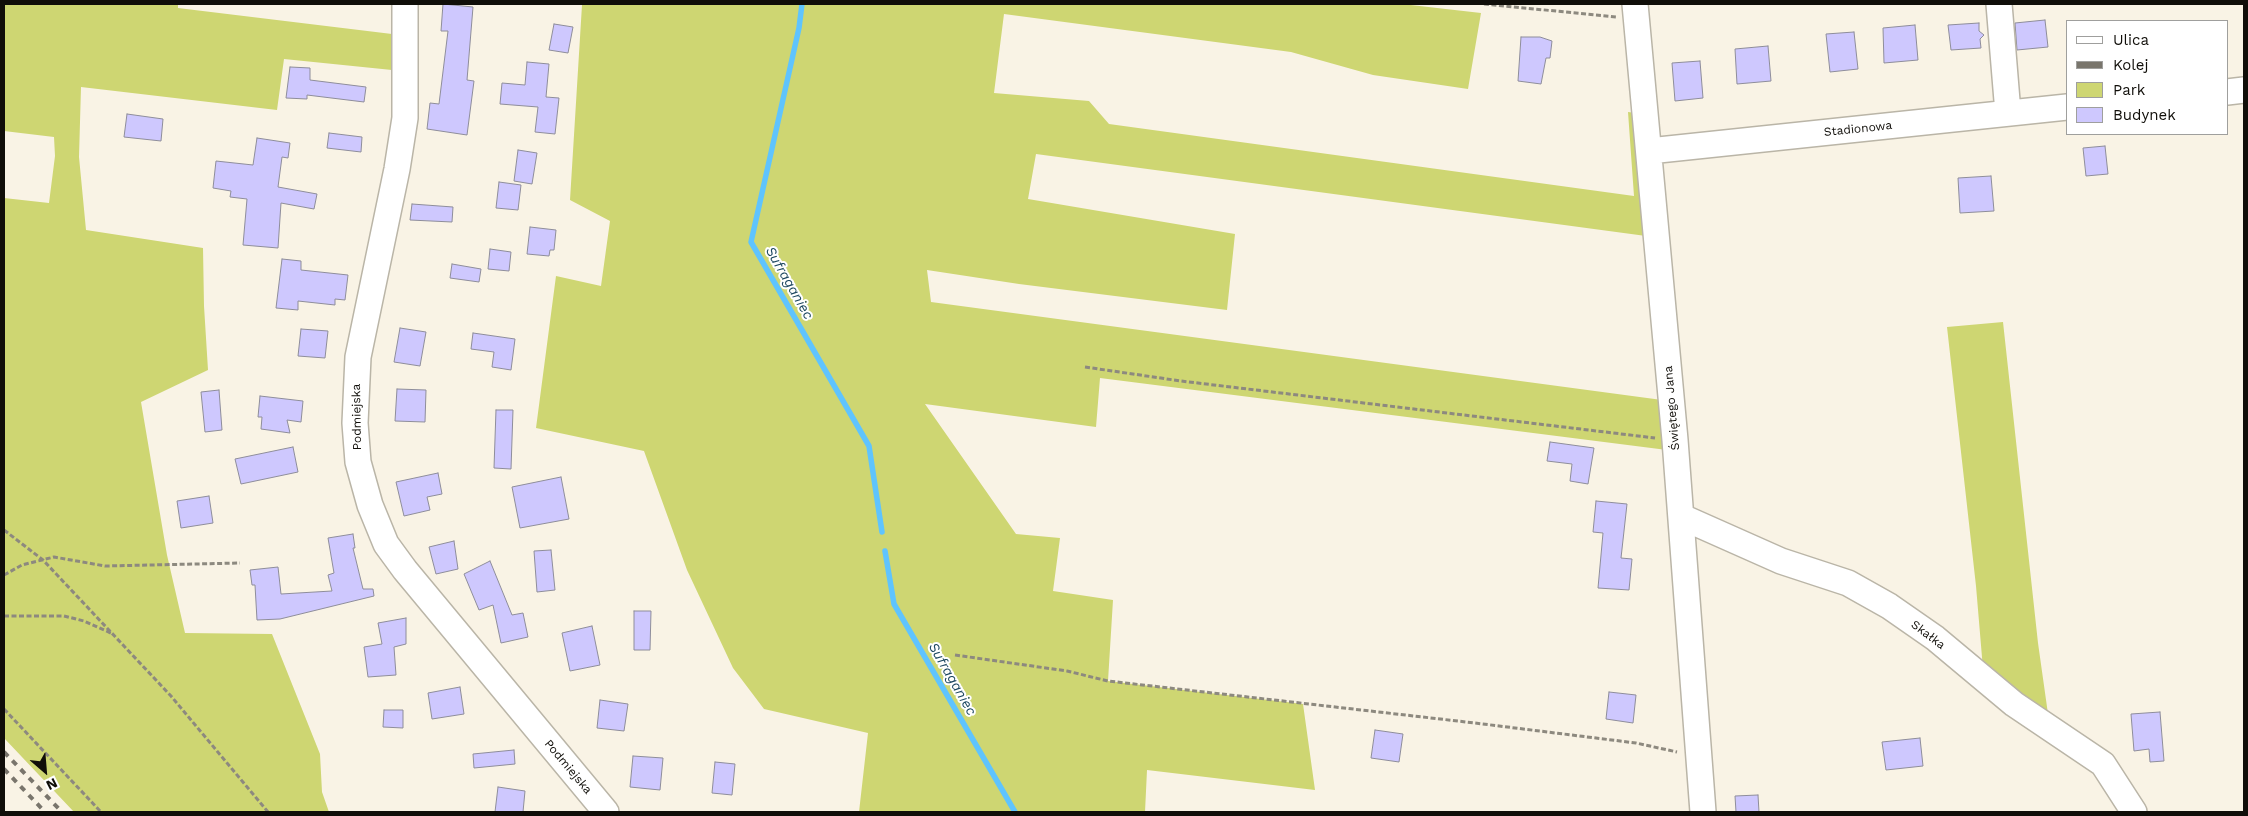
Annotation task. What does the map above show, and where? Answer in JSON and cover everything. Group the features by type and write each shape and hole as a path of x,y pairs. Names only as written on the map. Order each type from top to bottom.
{"street":[{"name":"Podmiejska","path":"405,4 405,118 397,168 358,357 355,423 358,462 370,505 386,544 405,570 606,812"},
{"path":"1999,4 2008,114"},
{"name":"Świętego Jana","path":"1636,12 1676,440 1703,812"},
{"path":"2228,92 2244,90"},
{"name":"Stadionowa","path":"1649,151 2066,107"},
{"name":"Skałka","path":"1682,517 1782,561 1848,583 1889,606 1935,638 2014,704 2103,764 2134,812"}],"path":[{"path":"1484,4 1636,12"},
{"path":"1085,367 1191,383 1676,440"},
{"path":"4,530 43,560 114,634 172,696 268,812"},
{"path":"4,575 22,565 54,557 105,566 240,563"},
{"path":"4,616 64,616 114,634"},
{"path":"955,655 1067,671 1108,681 1617,741 1698,756"},
{"path":"4,709 101,812"}],"green space":[{"path":"4,4 178,4 178,8 392,34 392,70 284,59 277,110 81,87 79,157 86,230 203,248 208,370 141,402 167,555 185,633 272,634 320,754 322,792 329,812 74,812 4,738 4,198 49,203 55,156 54,137 4,131"},
{"path":"571,4 1402,4 1481,13 1468,89 1373,75 1291,52 1004,14 994,93 1089,101 1109,124 1634,196 1628,112 1636,113 1646,236 1036,154 1028,199 1235,234 1227,310 1019,284 927,270 931,302 1662,400 1667,450 1100,378 1096,427 925,404 1016,534 1060,538 1053,591 1113,600 1108,681 1303,704 1315,790 1147,770 1145,812 859,812 868,733 764,709 733,668 687,570 644,451 536,428 556,276 601,286 610,221 570,200 582,5"},
{"path":"2003,322 2038,643 2048,714 1983,669 1976,586 1947,327"}],"building":[{"path":"443,4 473,7 467,80 474,81 467,135 427,129 430,103 439,104 448,31 441,31"},
{"path":"2045,20 2048,47 2017,50 2015,23"},
{"path":"1979,23 1979,31 1984,35 1980,39 1981,48 1951,50 1948,25"},
{"path":"554,24 573,27 568,53 549,50"},
{"path":"1915,25 1918,60 1884,63 1883,28"},
{"path":"1854,32 1858,69 1830,72 1826,34"},
{"path":"1521,37 1540,37 1552,41 1550,58 1546,58 1541,84 1518,81"},
{"path":"1768,46 1771,81 1737,84 1735,49"},
{"path":"1700,61 1703,98 1675,101 1672,63"},
{"path":"527,62 549,64 546,97 559,98 555,134 535,132 538,107 500,104 502,83 525,85"},
{"path":"290,67 310,68 310,80 366,87 364,102 307,95 307,99 286,98"},
{"path":"127,114 163,119 161,141 124,137"},
{"path":"329,133 362,137 361,152 327,148"},
{"path":"257,138 290,143 288,158 282,157 278,187 317,194 314,209 281,203 278,248 243,245 247,199 230,197 231,191 213,188 216,161 253,165"},
{"path":"2105,146 2108,174 2086,176 2083,148"},
{"path":"518,150 537,153 532,184 514,181"},
{"path":"1991,176 1994,211 1960,213 1958,178"},
{"path":"499,182 521,185 518,210 496,208"},
{"path":"412,204 453,207 452,222 410,220"},
{"path":"530,227 556,230 554,250 550,250 549,256 527,254"},
{"path":"490,249 511,252 509,271 488,269"},
{"path":"282,259 301,261 301,270 348,275 345,300 335,299 335,305 298,301 298,310 276,308"},
{"path":"452,264 481,269 479,282 450,278"},
{"path":"400,328 426,332 420,366 394,362"},
{"path":"301,329 328,331 325,358 298,356"},
{"path":"473,333 515,339 511,370 492,367 494,352 471,349"},
{"path":"397,389 426,390 425,422 395,421"},
{"path":"219,390 222,430 205,432 201,392"},
{"path":"260,396 303,401 301,422 287,420 290,433 261,429 262,417 258,417"},
{"path":"496,410 513,410 511,469 494,468"},
{"path":"1550,442 1594,448 1588,484 1570,481 1572,464 1547,461"},
{"path":"293,447 298,472 241,484 235,459"},
{"path":"438,473 442,494 427,497 430,510 404,516 396,482"},
{"path":"561,477 569,519 520,528 512,487"},
{"path":"209,496 213,523 181,528 177,501"},
{"path":"1596,501 1627,504 1621,558 1632,559 1629,590 1598,588 1603,533 1593,532"},
{"path":"353,534 355,548 353,548 363,589 373,589 374,596 280,619 257,620 255,585 252,585 250,570 278,567 281,594 332,591 328,575 334,573 328,538"},
{"path":"454,541 458,569 436,574 429,547"},
{"path":"551,550 555,590 537,592 534,551"},
{"path":"490,561 512,615 523,613 528,637 501,643 493,605 479,610 464,574"},
{"path":"634,611 651,611 650,650 634,650"},
{"path":"406,618 406,644 394,647 396,675 368,677 364,647 382,644 378,623"},
{"path":"592,626 600,665 570,671 562,633"},
{"path":"460,687 464,714 432,719 428,693"},
{"path":"1609,692 1636,695 1633,723 1606,719"},
{"path":"600,700 628,704 624,731 597,728"},
{"path":"384,710 403,710 403,728 383,727"},
{"path":"2160,712 2164,761 2150,762 2149,749 2134,751 2131,714"},
{"path":"1375,730 1403,734 1399,762 1371,758"},
{"path":"1920,738 1923,766 1886,770 1882,742"},
{"path":"514,750 515,764 474,768 473,754"},
{"path":"633,756 663,758 660,790 630,787"},
{"path":"715,762 735,764 732,795 712,793"},
{"path":"498,787 525,791 523,812 495,812"},
{"path":"1758,795 1759,812 1736,812 1735,796"}],"waterway":[{"name":"Sufraganiec","path":"802,4 799,28 751,242 869,446 882,532"},
{"name":"Sufraganiec","path":"885,551 894,604 1015,812"}],"railway":[{"path":"4,752 62,812"},
{"path":"4,769 45,812"}]}
